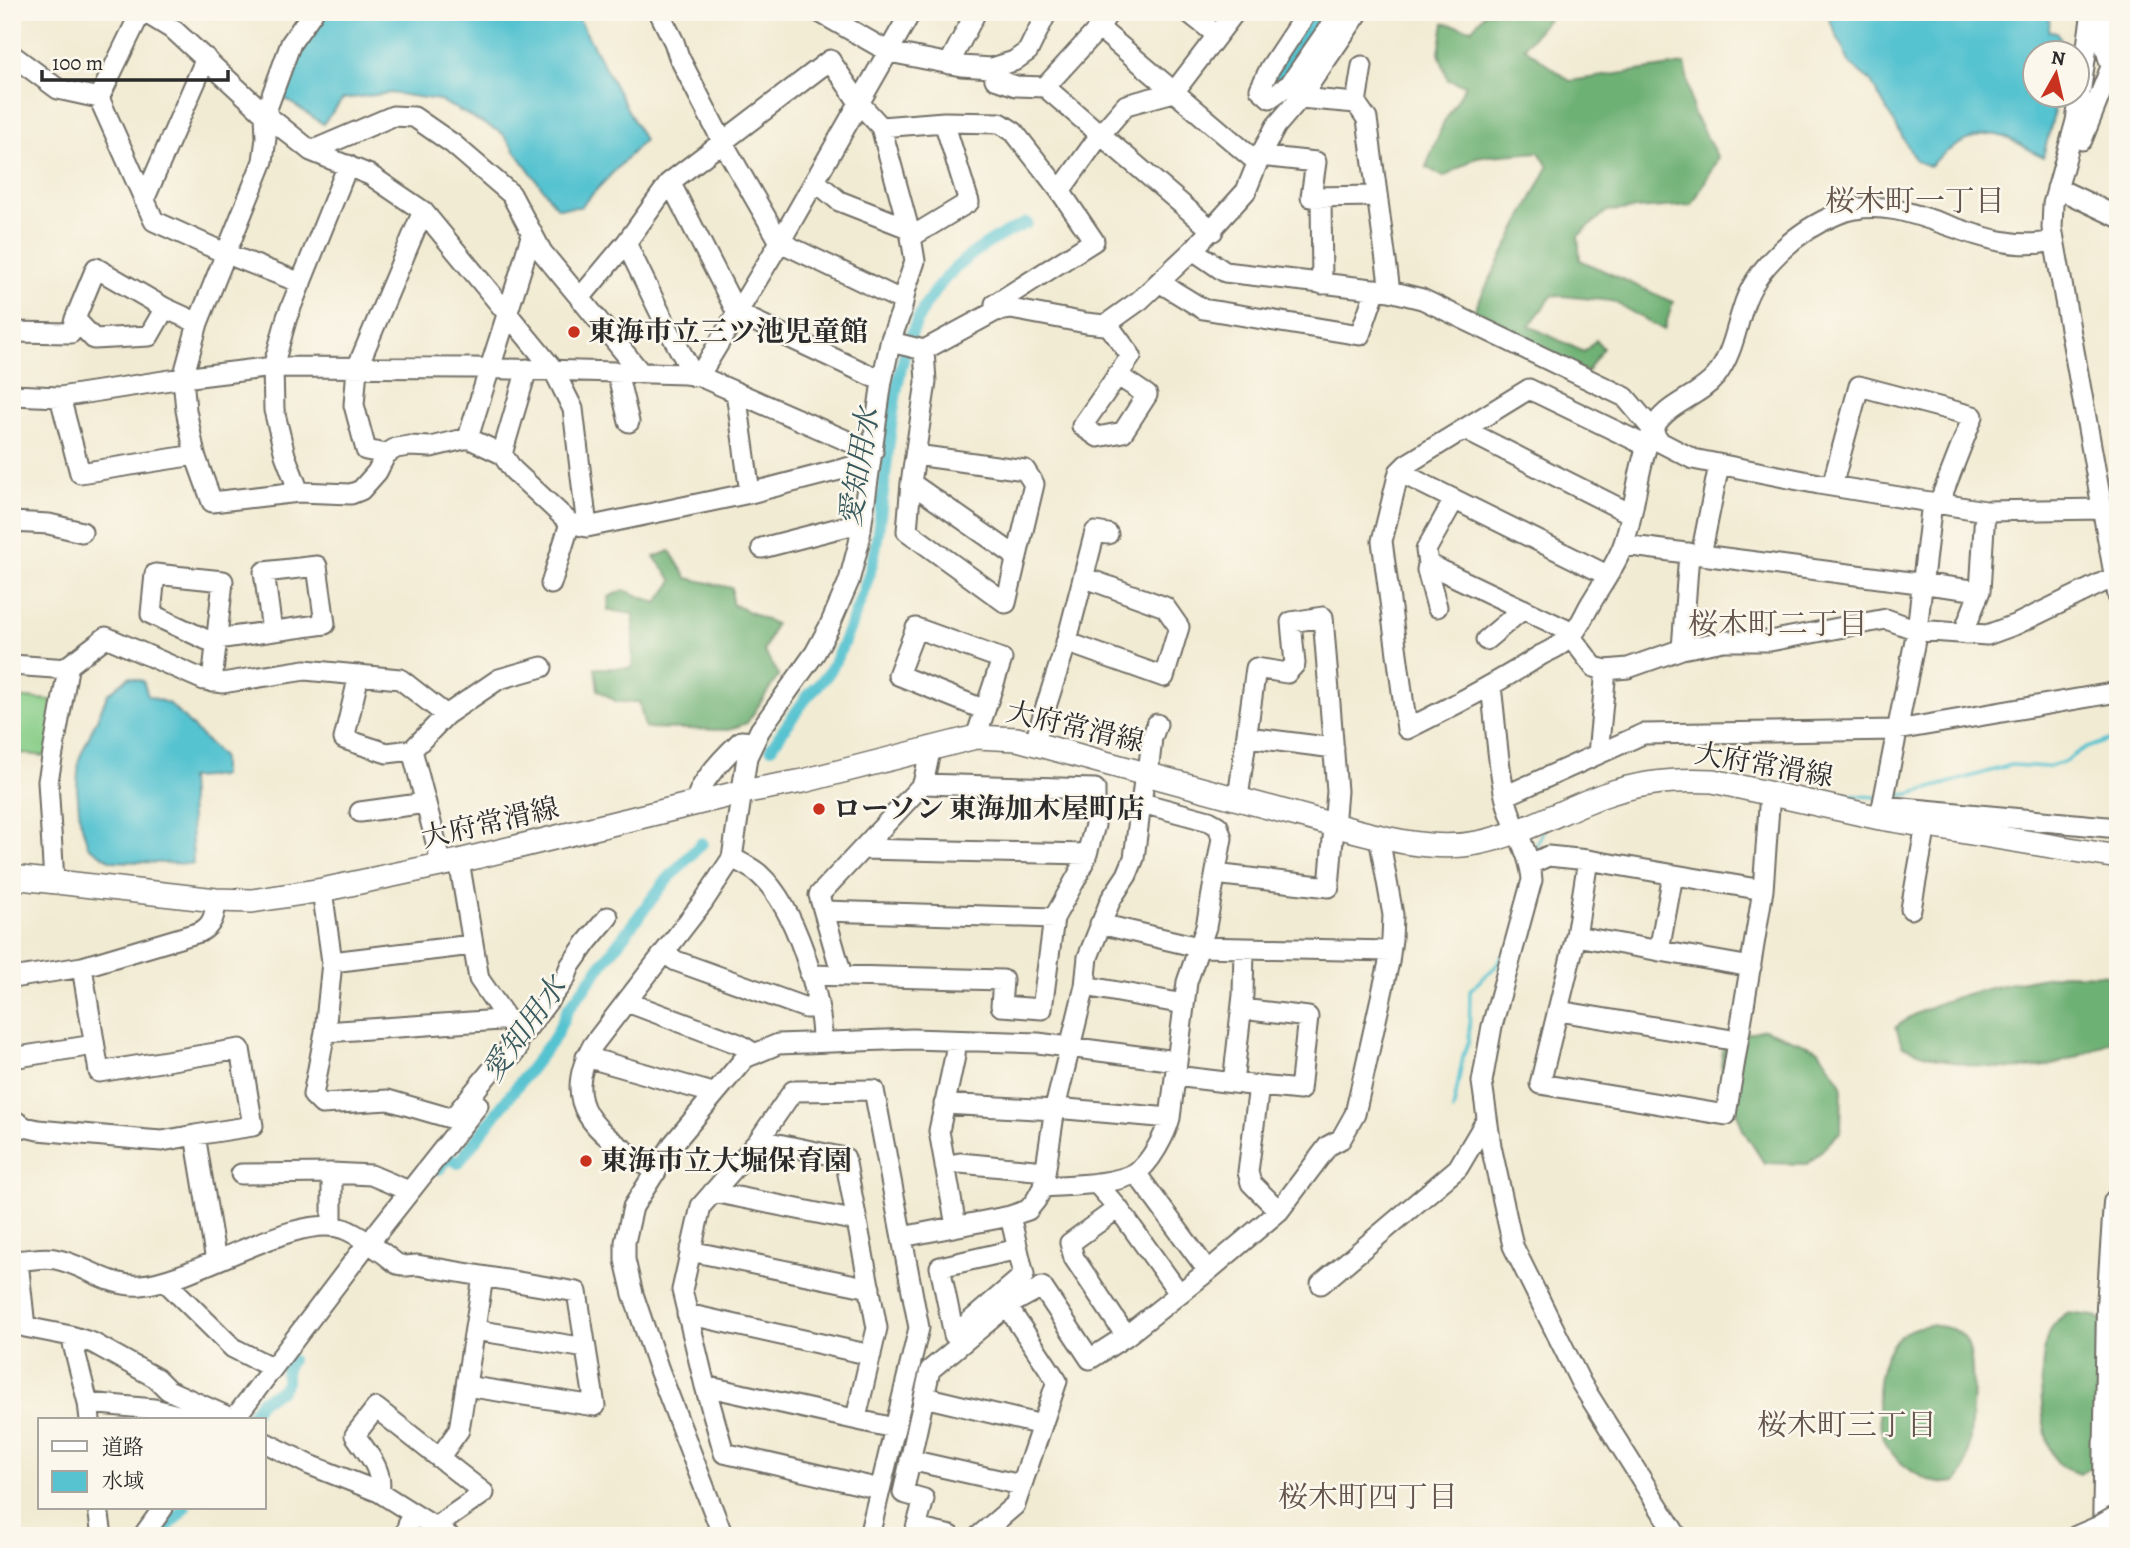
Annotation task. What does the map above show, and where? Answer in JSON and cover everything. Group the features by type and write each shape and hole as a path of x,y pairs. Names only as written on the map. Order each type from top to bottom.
{"highway":[{"path":"2102,1531 2118,1203"}],"main road":[{"name":"大府常滑線","path":"12,877 216,900 253,901 322,890 451,863 743,792 803,781 976,737 1017,739 1379,837 1428,845 1475,844 1516,833 1606,794 1649,783 1686,779 1713,781 1881,812 1926,825 2118,857"}],"street":[{"path":"99,99 142,12 175,31 265,114 311,151 370,175 423,211 553,369 573,409 578,525 551,584"},
{"path":"313,12 291,43 265,114 263,161 198,323 183,378 195,454 212,502 299,492 351,494 362,490 377,472 386,454 396,448 431,447 468,438 502,454 513,470 578,525"},
{"path":"659,12 722,141 780,242 903,301"},
{"path":"697,376 780,242 911,12"},
{"path":"949,64 976,12"},
{"path":"824,14 889,52 949,64 992,68 1014,61 1028,51 1047,12"},
{"path":"1188,12 1217,35"},
{"path":"1060,191 1100,135 1126,105 1174,92 1235,12"},
{"path":"1307,12 1270,68 1260,89 1270,98 1290,84 1340,12"},
{"path":"656,1172 605,1136 590,1121 581,1091 582,1069 586,1057 703,902 732,858 746,764 754,742 815,653 849,581 861,525 882,381 908,345 996,311 1011,309 1086,323 1107,323 1131,306 1213,231 1246,191 1276,126 1300,98 1359,12"},
{"path":"1428,564 1572,635 1594,667 1606,670 1628,668 1682,649 1724,641 1770,641 1886,618 1917,630 1987,635 2116,587 2053,241 2052,216 2076,121 2091,13 2101,19 2102,36 2111,67 2080,145 2070,147"},
{"path":"1045,87 1104,20 1174,92 1259,159 1269,157 1316,162 1311,197 1377,196"},
{"path":"12,55 58,89 99,99"},
{"path":"144,200 206,58"},
{"path":"580,298 626,243 670,182 830,60 859,104 881,127 910,232 915,261 903,301 908,345 926,382 911,483 907,531 1006,603 1034,484 1025,470 916,455"},
{"path":"1159,282 1203,309 1360,335 1383,290 1377,196 1367,119 1356,103 1362,66"},
{"path":"992,68 995,79 1016,86 1045,87 1213,231"},
{"path":"1300,98 1356,103"},
{"path":"99,99 154,221 301,283"},
{"path":"311,151 393,116 414,117 453,144 511,194 542,252 641,373"},
{"path":"881,127 944,122 1000,123 1014,132 1060,191 1094,241 995,304 996,311"},
{"path":"910,232 969,202 944,122"},
{"path":"299,492 285,454 274,410 273,367 287,317 348,165"},
{"path":"815,181 839,201 910,232"},
{"path":"670,182 737,313 882,381"},
{"path":"2057,188 2117,214"},
{"path":"1321,197 1322,284"},
{"path":"2053,241 2036,245 2003,243 1890,208 1854,209 1829,218 1780,252 1761,271 1743,306 1733,345 1720,370 1703,389 1658,420 1650,438 1624,545 1572,635 1492,687 1407,729 1382,541 1399,472 1407,464 1529,389 1650,438 1658,441 1693,459 1719,465 1985,511 2103,509"},
{"path":"386,454 366,450 354,405 357,368 423,211"},
{"path":"468,438 532,233"},
{"path":"626,243 667,327 697,376"},
{"path":"1194,250 1225,272 1383,290 1422,299 1625,397 1650,438"},
{"path":"12,332 71,333 96,268 164,309 198,323"},
{"path":"75,319 94,339 149,336 164,309"},
{"path":"1107,323 1130,356 1117,375"},
{"path":"12,395 60,397 273,367 553,369 697,376 872,457"},
{"path":"502,454 527,369"},
{"path":"617,372 629,422"},
{"path":"1832,486 1860,386 1973,416 1935,503 1917,630 1881,812 2118,828"},
{"path":"736,392 750,493"},
{"path":"60,397 80,473 195,454"},
{"path":"1465,430 1631,513"},
{"path":"578,525 750,493 872,457"},
{"path":"1682,649 1695,554 1719,465"},
{"path":"1399,472 1607,575"},
{"path":"911,483 1017,557"},
{"path":"1437,607 1427,570 1426,550 1454,500"},
{"path":"1966,634 1967,624 1980,591 1985,511"},
{"path":"12,522 49,524 82,532"},
{"path":"762,548 847,526 861,525"},
{"path":"1034,744 1066,642 1095,532 1108,534"},
{"path":"1624,545 1980,591"},
{"path":"1066,642 1164,677 1179,626 1165,607 1083,578"},
{"path":"1486,640 1523,609"},
{"path":"1223,875 1329,887 1337,790 1324,617 1291,622 1295,664 1287,673 1256,668 1238,799"},
{"path":"976,737 985,710 1002,659 916,628 898,675 985,710"},
{"path":"212,682 217,639 272,631"},
{"path":"12,665 65,668 106,637 212,682 222,683 305,670 400,679 446,715"},
{"path":"359,675 344,739 387,753 412,750 446,715 499,679 542,667"},
{"path":"54,882 48,780 68,669 65,668"},
{"path":"1598,754 1606,670"},
{"path":"1492,687 1505,796 1516,833 1531,864 1532,880 1492,1026 1482,1082 1491,1146 1513,1246 1581,1382 1676,1536"},
{"path":"1505,796 1643,734 1898,730 2118,692"},
{"path":"902,1237 1028,1210 1044,1179 1055,1109 1085,986 1088,957 1111,899 1127,875 1134,858 1157,724"},
{"path":"1247,737 1334,748"},
{"path":"696,804 696,795 725,756 741,741 754,742"},
{"path":"842,975 819,895 923,784 931,747"},
{"path":"237,1418 409,1191 468,1120 517,1049 505,1017 478,979 451,863 426,803 412,750"},
{"path":"810,975 1003,981 1001,1006 1042,1009 1054,918 1079,875 1095,825 1094,789 923,784"},
{"path":"1587,860 1576,936 1540,1084 1726,1115 1763,890 1770,793"},
{"path":"360,813 426,803"},
{"path":"945,1166 960,1163 1044,1179 1096,1183 1136,1173 1164,1137 1170,1118 1187,982 1206,927 1222,832 1209,821 1142,803"},
{"path":"1911,909 1926,825"},
{"path":"951,1536 915,1532 925,1499 903,1493 930,1370 1007,1306 1031,1290 1042,1287 1090,1359 1126,1336 1279,1210 1328,1146 1341,1139 1355,1114 1390,951 1393,915 1379,837"},
{"path":"862,849 1087,854"},
{"path":"1531,864 1548,856 1587,860 1763,890"},
{"path":"732,858 759,873 775,892 803,944 822,1023 822,1041"},
{"path":"1659,951 1673,874"},
{"path":"322,890 332,962 325,1032 313,1095 322,1104 388,1100 450,1118 565,979 587,942 608,917"},
{"path":"12,978 82,967 200,932 209,927 215,914 216,900"},
{"path":"824,911 1054,918"},
{"path":"1100,924 1198,947 1390,951"},
{"path":"1576,936 1751,967"},
{"path":"332,962 472,945"},
{"path":"1233,1083 1242,1009 1244,947"},
{"path":"664,953 676,961 806,1008 818,1008"},
{"path":"12,1119 25,1127 38,1129 162,1141 253,1126 240,1049 99,1072 82,967"},
{"path":"1085,986 1184,1004"},
{"path":"627,1002 739,1044 755,1054"},
{"path":"723,1536 659,1370 633,1294 625,1260 625,1242 633,1208 673,1144 745,1058 778,1044 822,1041 1027,1043 1069,1047 1233,1083 1300,1090 1308,1017 1242,1009"},
{"path":"1559,1011 1738,1041"},
{"path":"325,1032 500,1020 505,1017"},
{"path":"956,1041 939,1131 956,1226"},
{"path":"12,1058 94,1045"},
{"path":"586,1057 673,1080 709,1092 713,1096"},
{"path":"1259,1086 1248,1172 1251,1183 1279,1210"},
{"path":"869,1536 919,1328 874,1090 793,1091 759,1140 701,1206 682,1290 687,1314 724,1453 880,1489"},
{"path":"944,1104 1170,1118"},
{"path":"1321,1284 1458,1168 1487,1119"},
{"path":"195,1135 216,1261"},
{"path":"759,1140 845,1158 877,1328 856,1418"},
{"path":"332,1173 332,1226"},
{"path":"1136,1173 1208,1271"},
{"path":"241,1174 371,1175 409,1191"},
{"path":"1096,1183 1118,1208 1179,1293"},
{"path":"713,1192 857,1221"},
{"path":"1118,1208 1070,1244 1073,1258 1126,1336"},
{"path":"1010,1216 1024,1275 954,1335 940,1267 1017,1249"},
{"path":"231,1418 168,1390 156,1378 93,1343 25,1326 15,1260 45,1257 58,1259 128,1285 139,1286 165,1281 291,1232 332,1226 344,1229 397,1264 577,1292 595,1406 466,1386"},
{"path":"690,1251 870,1288"},
{"path":"439,1458 459,1430 483,1277"},
{"path":"165,1281 233,1349 265,1364"},
{"path":"979,1536 1014,1504 1056,1381 1007,1306"},
{"path":"687,1314 871,1355"},
{"path":"475,1330 586,1348"},
{"path":"71,1336 89,1412 154,1409 189,1418"},
{"path":"705,1386 894,1428"},
{"path":"924,1397 1042,1425"},
{"path":"266,1443 310,1465 379,1492 442,1531 484,1493 376,1408 355,1435 377,1469 382,1481 379,1492"},
{"path":"910,1460 1021,1485"},
{"path":"99,1510 102,1536"},
{"path":"143,1536 162,1510"},
{"path":"405,1536 411,1513"},
{"path":"2076,1536 2102,1531 2118,1516"}],"green space":[{"path":"1486,12 1554,12 1524,47 1570,81 1685,64 1693,113 1718,158 1692,205 1607,211 1578,236 1580,260 1673,302 1664,330 1612,301 1553,295 1529,326 1584,352 1596,340 1603,348 1587,372 1471,316 1548,167 1539,152 1477,157 1444,177 1426,167 1443,124 1466,85 1448,80 1439,53 1444,23 1472,29"},
{"path":"670,551 687,578 732,588 732,604 775,624 764,651 779,675 747,723 728,730 645,728 639,702 617,702 598,690 595,668 632,668 634,614 608,610 609,597 624,590 657,603 673,581 654,557"},
{"path":"12,697 61,701 52,757 12,752"},
{"path":"2063,974 2118,975 2118,1038 2065,1061 2029,1068 1955,1062 1902,1046 1896,1027 1932,1006 1976,992"},
{"path":"1764,1029 1818,1049 1842,1084 1841,1131 1808,1164 1764,1163 1743,1130 1721,1067 1723,1048 1728,1038"},
{"path":"2067,1313 2094,1316 2118,1327 2103,1461 2080,1474 2060,1465 2052,1454 2043,1419 2042,1377 2046,1340 2052,1326"},
{"path":"1930,1325 1958,1332 1969,1349 1971,1426 1963,1474 1957,1482 1933,1482 1904,1465 1888,1447 1879,1421 1878,1389 1891,1346 1907,1331"}],"water":[{"path":"327,12 575,12 644,140 580,207 557,208 502,133 439,100 390,93 343,99 323,124 281,96 301,51"},
{"path":"1826,12 2050,12 2049,31 2056,32 2060,38 2022,38 2022,108 2054,108 2043,157 2009,139 1988,135 1960,143 1929,166 1916,161 1870,80 1850,64"},
{"path":"129,677 143,681 148,696 170,704 222,757 222,776 189,778 193,864 111,861 88,846 80,819 77,788 79,759 108,694"}],"waterway":[{"name":"愛知用水","path":"1268,89 1322,12"},
{"name":"愛知用水","path":"771,748 803,702 830,671 864,589 877,539 900,372 911,336 927,303 950,273 983,246 1027,223"},
{"path":"1891,796 1910,794 2011,765 2047,767 2064,762 2081,750 2118,737"},
{"path":"1801,789 1876,797"},
{"path":"1534,852 1543,830"},
{"name":"愛知用水","path":"439,1169 449,1157 458,1163 555,1037 568,1009 664,883 702,843"},
{"path":"1453,1111 1463,1056 1469,1041 1470,990 1495,967 1502,956"},
{"name":"愛知用水","path":"248,1418 261,1401 282,1389 286,1382 286,1368 291,1360"},
{"name":"愛知用水","path":"159,1536 183,1510"}],"place":[{"name":"東海市立三ツ池児童館","path":"574,332"},
{"name":"ローソン 東海加木屋町店","path":"819,809"},
{"name":"東海市立大堀保育園","path":"586,1161"}],"district":[{"name":"桜木町一丁目","path":"1915,201"},
{"name":"桜木町二丁目","path":"1778,624"},
{"name":"桜木町三丁目","path":"1847,1425"},
{"name":"桜木町四丁目","path":"1368,1497"}]}
